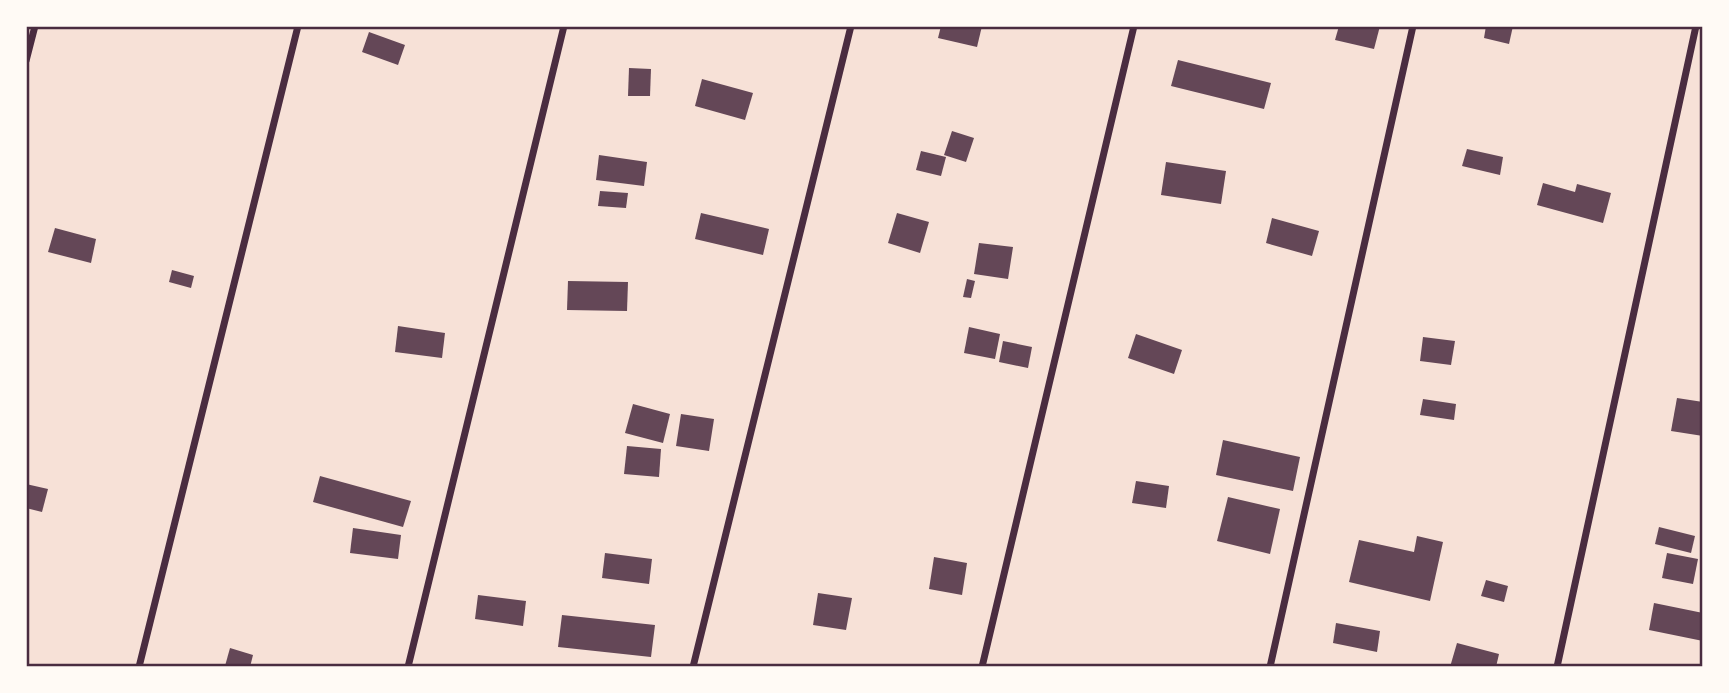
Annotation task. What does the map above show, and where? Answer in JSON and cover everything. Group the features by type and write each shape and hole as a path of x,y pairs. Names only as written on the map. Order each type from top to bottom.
{"street":[{"path":"26,61 35,26"},
{"path":"139,667 298,26"},
{"path":"408,667 564,26"},
{"path":"693,667 851,26"},
{"path":"982,667 1134,26"},
{"path":"1270,667 1413,26"},
{"path":"1557,667 1696,26"}],"building":[{"path":"941,26 982,26 977,47 938,38"},
{"path":"1339,26 1380,26 1374,49 1335,40"},
{"path":"1486,26 1513,26 1509,44 1484,38"},
{"path":"369,32 405,45 398,65 362,52"},
{"path":"1178,60 1271,83 1264,109 1171,86"},
{"path":"629,68 651,69 650,96 628,96"},
{"path":"702,79 753,93 745,120 695,106"},
{"path":"952,131 974,138 966,162 944,155"},
{"path":"1467,149 1503,157 1500,175 1462,166"},
{"path":"921,151 946,157 941,176 916,170"},
{"path":"599,155 647,162 644,186 596,180"},
{"path":"1166,162 1226,171 1221,204 1161,195"},
{"path":"1543,183 1575,192 1577,184 1611,193 1603,223 1537,205"},
{"path":"600,191 628,193 626,208 598,206"},
{"path":"701,213 769,229 763,255 695,239"},
{"path":"897,213 929,222 920,253 888,243"},
{"path":"1272,218 1319,231 1312,256 1266,243"},
{"path":"55,228 96,239 91,263 48,252"},
{"path":"979,243 1013,247 1008,279 974,274"},
{"path":"172,270 194,276 191,288 169,282"},
{"path":"967,279 975,281 971,298 963,297"},
{"path":"568,281 628,282 627,311 567,310"},
{"path":"398,326 445,333 442,358 395,352"},
{"path":"969,327 1000,334 995,359 964,353"},
{"path":"1136,334 1182,350 1174,374 1128,358"},
{"path":"1423,337 1455,341 1451,365 1420,361"},
{"path":"1003,341 1032,347 1028,368 999,362"},
{"path":"1677,398 1703,402 1703,436 1671,431"},
{"path":"1423,399 1456,404 1454,420 1420,415"},
{"path":"633,404 670,414 663,443 625,433"},
{"path":"681,414 714,419 709,451 676,446"},
{"path":"1223,440 1300,457 1293,491 1216,475"},
{"path":"627,446 661,449 659,477 624,474"},
{"path":"320,476 411,501 403,527 313,502"},
{"path":"1136,481 1169,486 1166,508 1132,503"},
{"path":"26,484 48,489 42,512 26,508"},
{"path":"1228,497 1280,509 1270,554 1217,541"},
{"path":"1659,527 1695,536 1691,553 1655,544"},
{"path":"353,528 401,535 398,559 350,553"},
{"path":"1417,536 1443,542 1430,601 1349,582 1359,540 1414,552"},
{"path":"605,553 652,559 649,584 602,578"},
{"path":"1667,553 1698,559 1693,584 1662,578"},
{"path":"934,557 967,563 962,595 929,589"},
{"path":"1486,580 1508,586 1504,602 1481,596"},
{"path":"818,593 852,598 846,630 813,625"},
{"path":"478,595 526,601 523,626 475,619"},
{"path":"1654,603 1703,613 1703,641 1649,630"},
{"path":"562,615 655,625 651,657 558,647"},
{"path":"1336,623 1380,631 1377,652 1333,643"},
{"path":"1457,643 1499,654 1496,667 1450,667"},
{"path":"230,648 253,655 250,667 225,666"}]}
